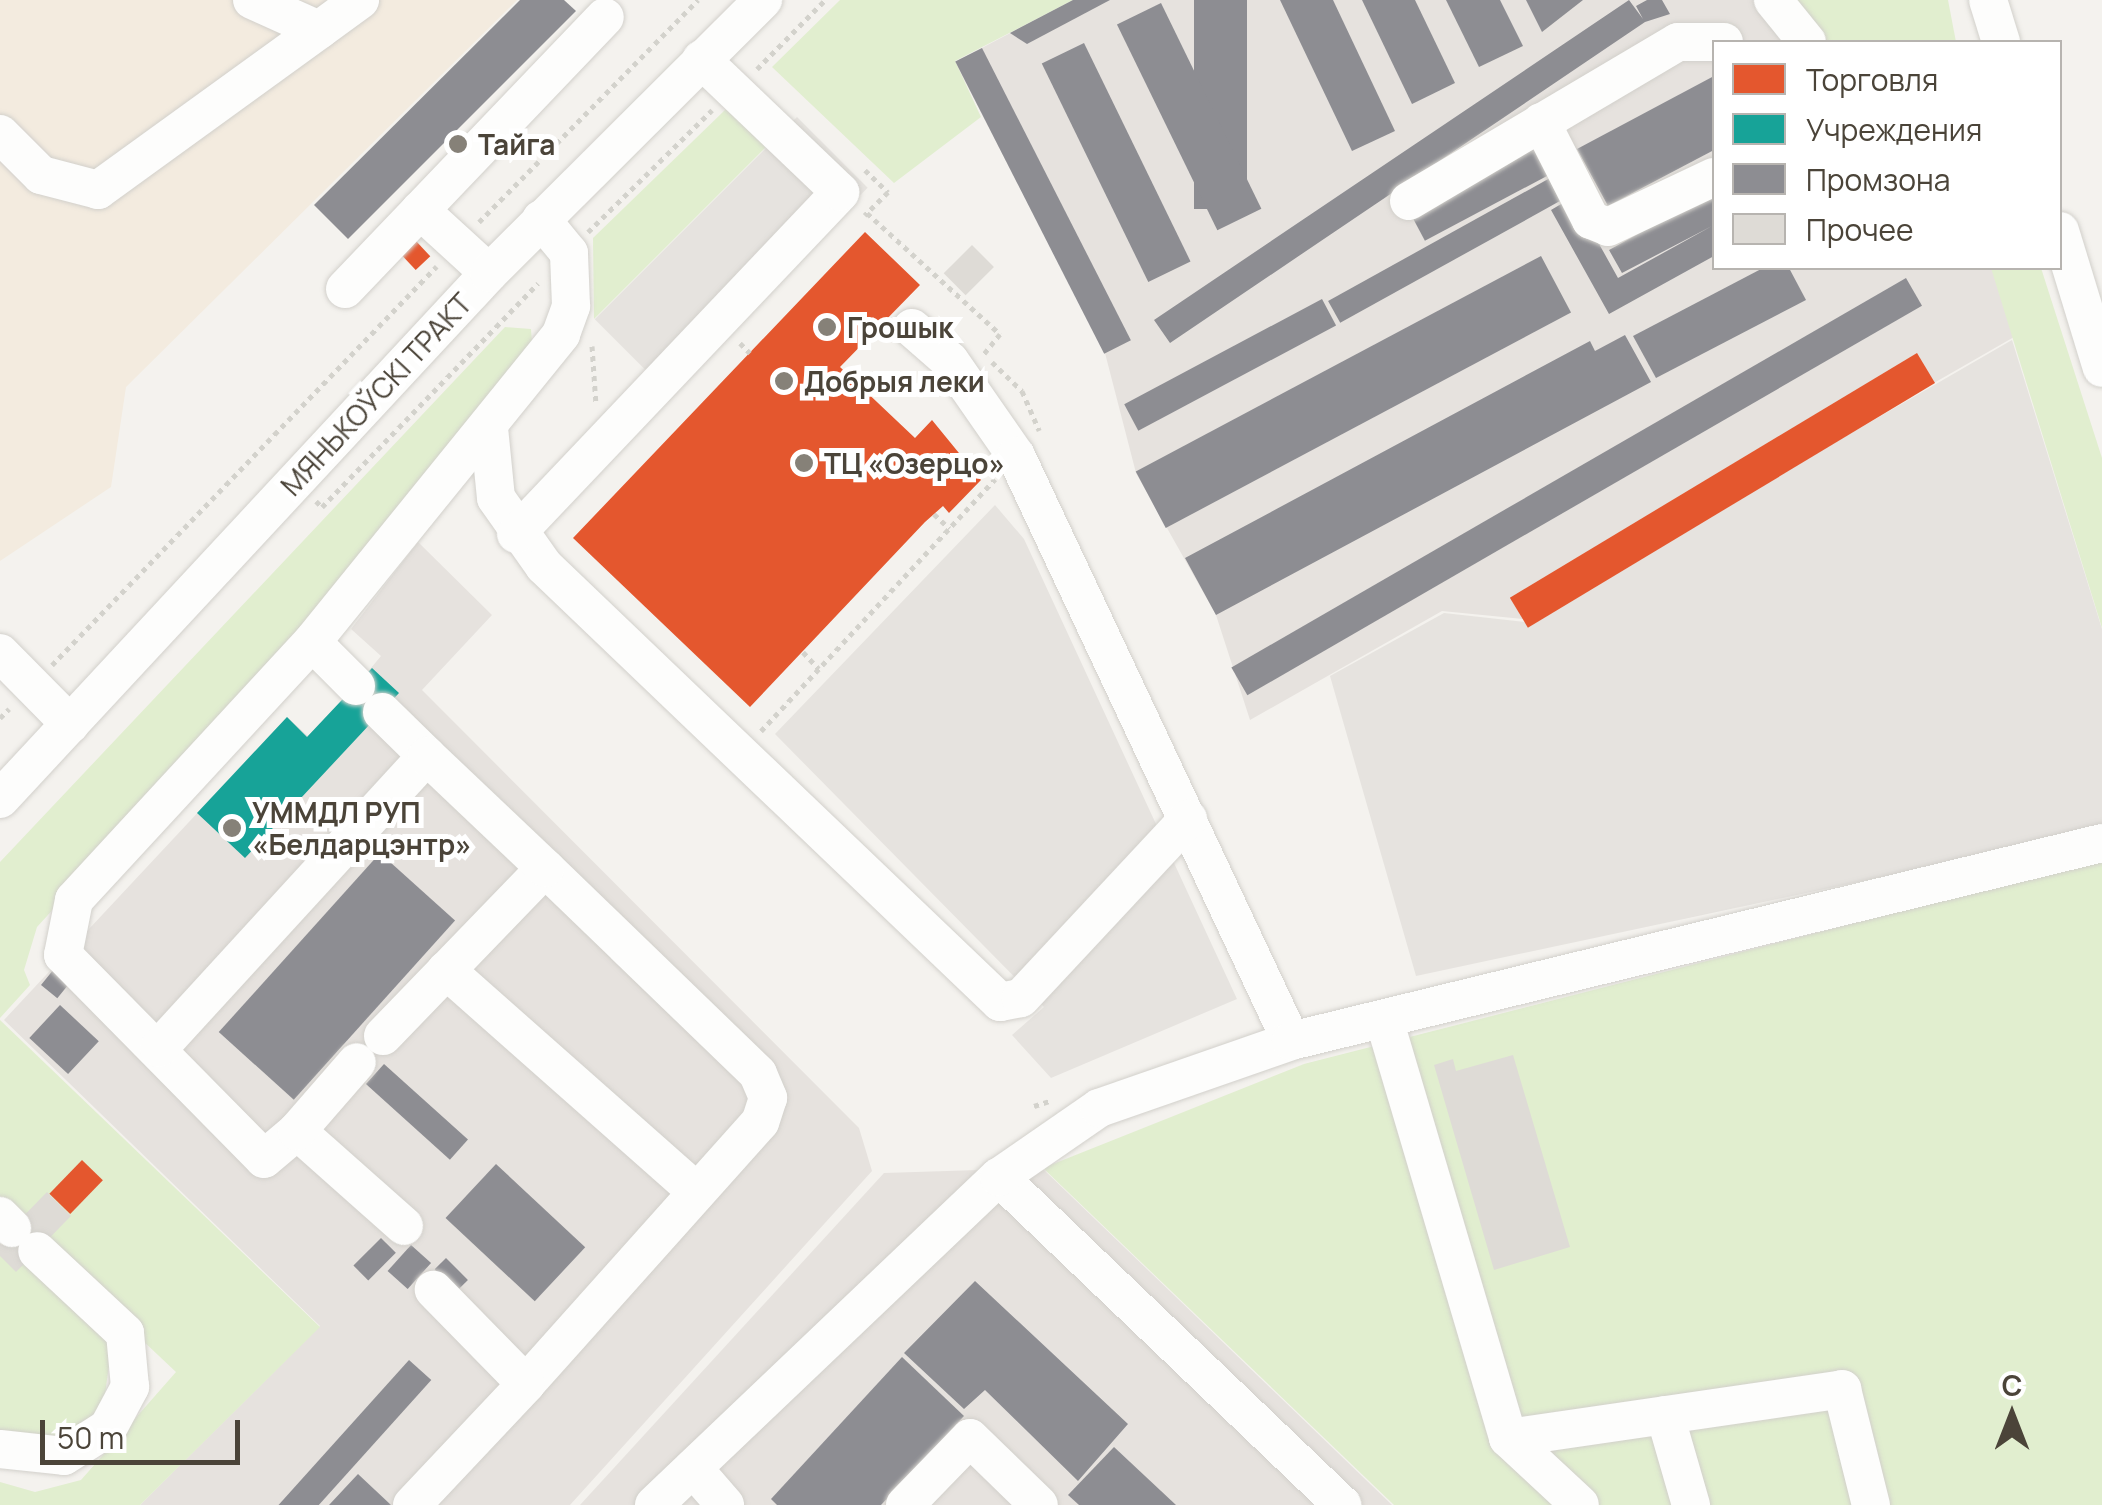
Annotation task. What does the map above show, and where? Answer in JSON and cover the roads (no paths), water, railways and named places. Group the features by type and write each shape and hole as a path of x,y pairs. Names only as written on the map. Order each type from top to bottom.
{"street":[{"path":"252,0 319,30"},
{"path":"0,134 41,175 98,190 360,0"},
{"name":"МЯНЬКОЎСКІ ТРАКТ","path":"0,799 489,272 763,0"},
{"path":"1773,0 1805,40"},
{"path":"1988,0 2000,40"},
{"path":"346,289 605,17"},
{"path":"1409,201 1678,42 1712,42"},
{"path":"516,534 840,192 702,59"},
{"path":"1541,122 1591,220 1608,226 1712,179"},
{"path":"420,210 489,272"},
{"path":"541,219 580,247 571,306 560,334 489,428 312,642 74,900 64,955 264,1159 296,1131 370,1048 545,868"},
{"path":"2062,238 2102,368"},
{"path":"912,328 950,360 1028,443 1188,819 1291,1042"},
{"path":"489,428 496,498 516,534 1000,1002 1021,998 1188,819"},
{"path":"312,642 758,1074 768,1098 760,1122 526,1384 412,1505"},
{"path":"0,652 70,724"},
{"path":"159,1048 427,756"},
{"path":"654,1505 999,1177 1100,1108 1291,1042 2102,843"},
{"path":"446,970 698,1192"},
{"path":"1384,1018 1508,1438 1580,1505"},
{"path":"296,1131 404,1226"},
{"path":"999,1177 1342,1505"},
{"path":"0,1449 64,1456 108,1428 130,1388 125,1333 16,1231"},
{"path":"434,1290 526,1384"},
{"path":"1508,1438 1842,1389 1871,1505"},
{"path":"1665,1415 1692,1505"},
{"path":"905,1505 970,1438 1039,1505"},
{"path":"693,1468 726,1505"}],"place":[{"name":"Тайга","path":"458,144"},
{"name":"Грошык","path":"827,327"},
{"name":"Добрыя леки","path":"784,381"},
{"name":"ТЦ «Озерцо»","path":"804,463"},
{"name":"УММДЛ РУП «Белдарцэнтр»","path":"232,828"}]}
